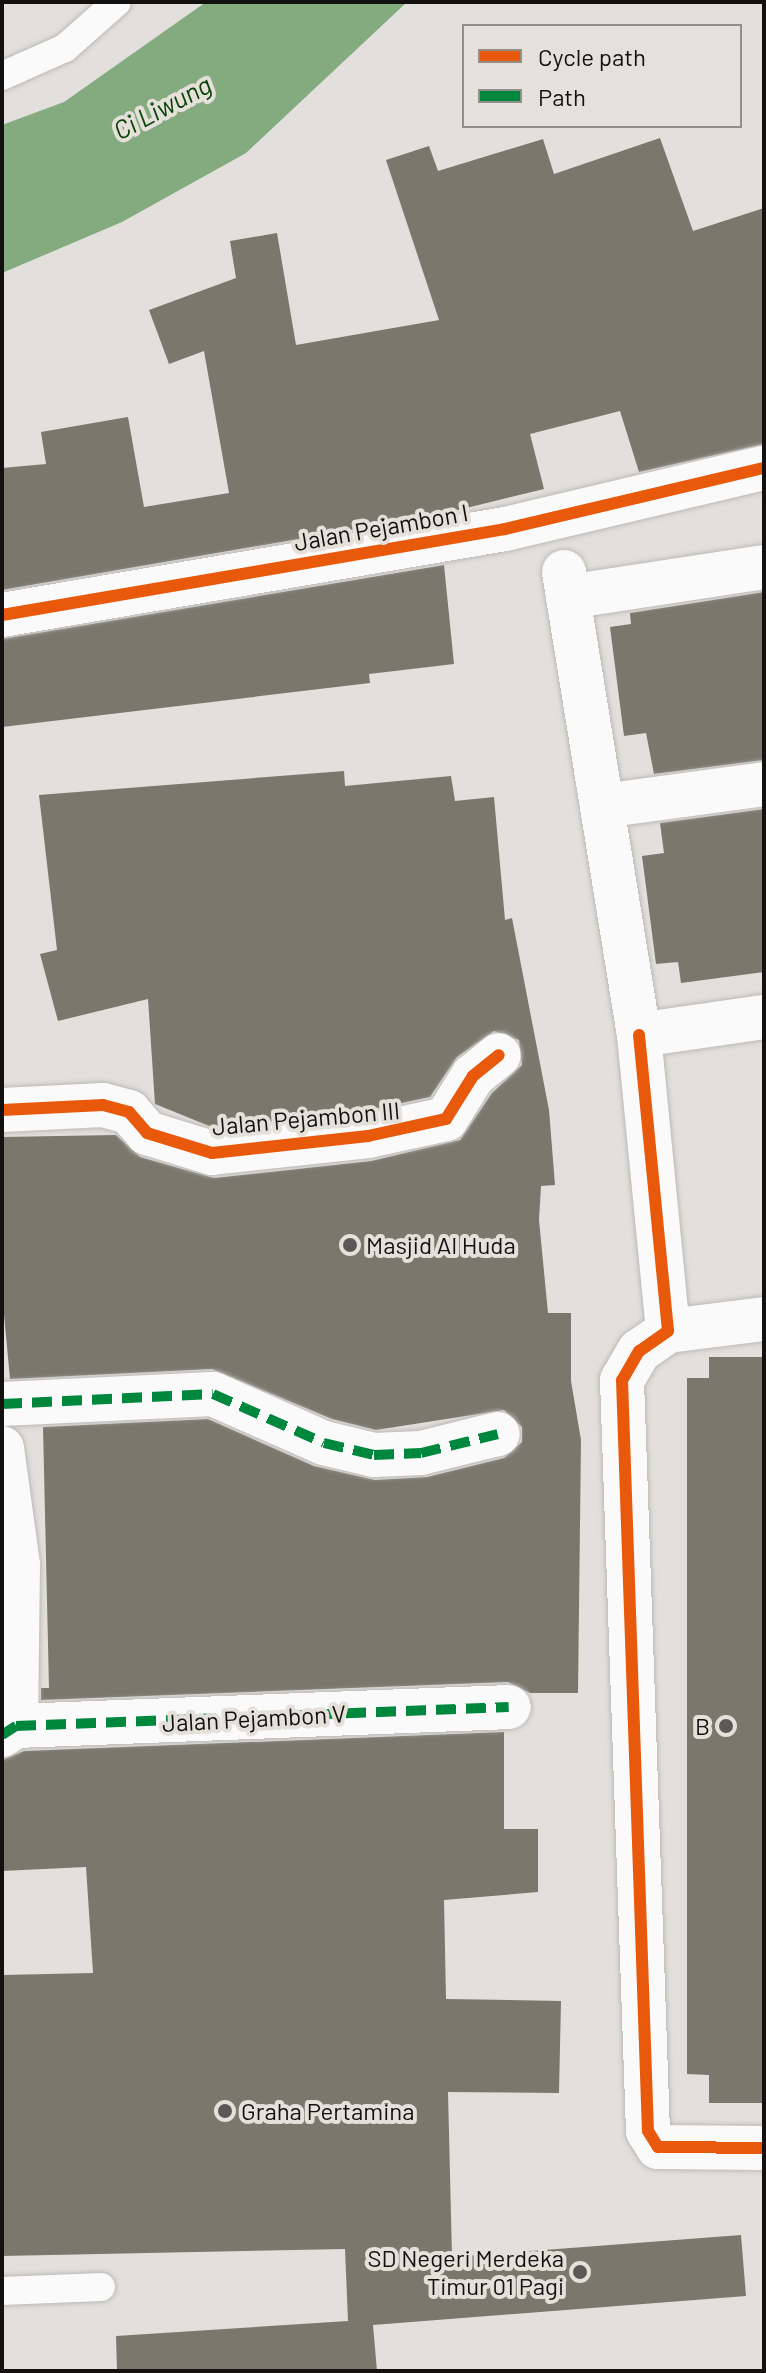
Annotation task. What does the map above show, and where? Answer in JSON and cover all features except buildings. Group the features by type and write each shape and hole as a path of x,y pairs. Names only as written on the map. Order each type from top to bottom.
{"street":[{"name":"Jalan Pejambon I","path":"2,615 505,529 764,468"},
{"path":"668,1331 639,1035 566,584 764,567"},
{"path":"602,806 764,784"},
{"path":"639,1035 764,1017"},
{"name":"Jalan Pejambon III","path":"2,1110 103,1105 129,1112 147,1133 212,1153 382,1134 446,1119 473,1076 499,1055"},
{"path":"764,1319 668,1331 639,1351 622,1380 648,2131 658,2147 764,2148"},
{"path":"2,1404 213,1394 324,1443 374,1455 421,1453 498,1434"},
{"path":"2,1448 18,1565 9,1730"},
{"name":"Jalan Pejambon V","path":"9,1730 509,1707"}],"lane":[{"path":"2,76 65,48 117,2"},
{"path":"2,2291 101,2287"}],"water":[{"name":"Ci Liwung","path":"206,2 407,2 246,153 122,222 2,273 2,125 64,102"}],"marked path":[{"path":"2,1404 213,1394 324,1443 374,1455 421,1453 498,1434"},
{"path":"2,1735 16,1726 509,1707"}],"cycle path":[{"path":"2,615 505,529 764,468"},
{"path":"639,1035 668,1331 639,1351 622,1380 648,2131 658,2147 764,2148"},
{"path":"2,1110 103,1105 129,1112 147,1133 212,1153 368,1136 446,1119 473,1076 499,1055"}],"place":[{"name":"Masjid Al Huda","path":"350,1245"},
{"name":"B","path":"726,1726"},
{"name":"Graha Pertamina","path":"225,2111"},
{"name":"SD Negeri Merdeka Timur 01 Pagi","path":"580,2272"}]}
